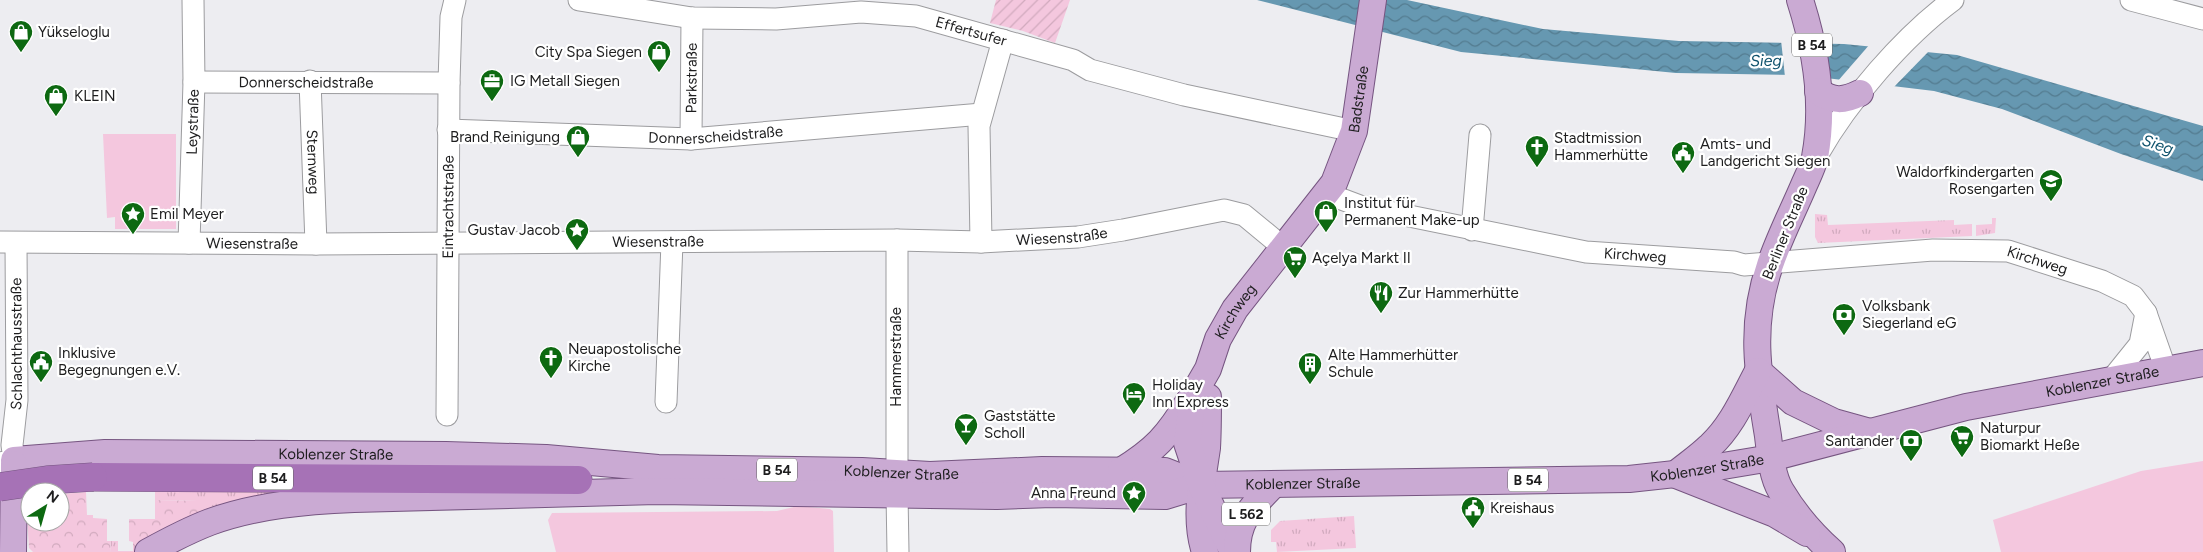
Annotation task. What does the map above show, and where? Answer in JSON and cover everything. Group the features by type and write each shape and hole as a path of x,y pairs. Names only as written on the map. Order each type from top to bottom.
{"highway":[{"name":"B 54","path":"0,487 47,480 93,477 578,480"}],"main road":[{"name":"Badstraße","path":"1328,194 1354,131 1372,0"},
{"name":"B 54","path":"1800,0 1809,28 1815,59 1819,121 1815,159"},
{"path":"1818,91 1833,100 1841,100 1860,93"},
{"name":"Berliner Straße","path":"1771,458 1758,371 1756,344 1757,316 1762,289 1770,263 1815,159"},
{"name":"Kirchweg","path":"1201,485 1187,443 1193,395 1208,369 1218,340 1235,309 1328,194"},
{"name":"Koblenzer Straße","path":"897,484 997,496 1052,494 1165,496 1201,485 1610,480 1675,474 1771,458 1966,407 2203,363"},
{"name":"Kirchweg","path":"1201,485 1207,445 1208,369"},
{"path":"1675,474 1710,447 1723,432 1758,371 1793,402 1834,422 1870,432"},
{"path":"1121,470 1159,445 1175,425 1193,395"},
{"name":"Koblenzer Straße","path":"4,467 105,453 427,455 546,458 658,480"},
{"name":"B 54","path":"1771,458 1780,490 1824,545"},
{"path":"4,467 13,552"},
{"name":"Koblenzer Straße","path":"578,480 897,484 1121,470 1165,471 1201,485"},
{"name":"B 54","path":"1675,474 1775,514 1824,545"},
{"name":"Koblenzer Straße","path":"148,552 210,522 246,512 310,501 658,480"},
{"name":"L 562","path":"1237,552 1239,528 1244,517 1274,484"},
{"name":"L 562","path":"1201,485 1200,535 1204,552"},
{"name":"L 562","path":"1201,485 1232,552"}],"street":[{"name":"Leystraße","path":"189,243 194,82 193,0"},
{"name":"Eintrachtstraße","path":"447,415 448,130 451,17 455,0"},
{"name":"Effertsufer","path":"579,0 692,18 776,18 860,12 916,16 1073,60 1090,70 1184,95 1354,131"},
{"path":"2132,0 2203,20"},
{"name":"Berliner Straße","path":"1815,159 1835,124 1860,93 1910,38 1950,1"},
{"name":"Parkstraße","path":"691,138 692,18"},
{"path":"981,242 979,126 1003,40"},
{"name":"Sternweg","path":"310,81 316,244"},
{"name":"Donnerscheidstraße","path":"194,82 449,83"},
{"name":"Donnerscheidstraße","path":"448,130 691,138 982,114"},
{"path":"1472,230 1480,135"},
{"name":"Kirchweg","path":"1328,194 1360,206 1586,252 1734,262 1744,265 1933,250 2008,251 2102,282 2133,296 2146,313 2166,370"},
{"name":"Wiesenstraße","path":"8,242 316,244 897,240 981,242 1093,235 1224,210 1244,215 1284,248"},
{"name":"Hammerstraße","path":"897,240 898,552"},
{"name":"Schlachthausstraße","path":"4,467 12,445 17,400 8,242"},
{"path":"666,402 672,242"},
{"path":"2111,380 2140,344 2146,313"}],"green space":[{"path":"996,0 1070,0 1055,43 1023,31 990,23"},
{"path":"103,134 176,134 176,229 115,229 115,217 107,218"},
{"path":"1815,214 1827,215 1828,225 1954,220 1954,225 1972,224 1972,236 1818,243 1815,237"},
{"path":"1992,218 1996,218 1995,233 1976,236 1976,225 1992,224"},
{"path":"2203,461 2203,552 2001,552 1993,520 2141,471"},
{"path":"155,490 347,491 137,552 110,552 111,541 118,541 118,551 133,551 197,501 155,500"},
{"path":"86,492 87,515 93,515 93,518 107,519 107,541 111,541 110,552 33,552 29,548 28,532 70,532 70,493"},
{"path":"155,500 197,501 209,513 133,551 133,542 129,541 129,519 155,519"},
{"path":"798,506 830,509 833,511 834,552 556,552 548,520 552,513 777,511"},
{"path":"1354,516 1356,548 1277,552 1276,542 1271,542 1271,530 1280,521"}],"water":[{"name":"Sieg","path":"1257,0 1407,0 1543,29 1679,41 1844,44 1957,55 2203,126 2203,181 2121,154 2002,109 1934,91 1801,75 1676,73 1461,52"}],"pier":[{"path":"1781,40 1823,41 1829,81 1785,77"},
{"path":"1870,44 1930,50 1893,88 1837,82"}],"place":[{"name":"Yükseloglu","path":"21,53"},
{"name":"City Spa Siegen","path":"659,73"},
{"name":"IG Metall Siegen","path":"492,102"},
{"name":"KLEIN","path":"56,117"},
{"name":"Brand Reinigung","path":"578,158"},
{"name":"Stadtmission Hammerhütte","path":"1537,168"},
{"name":"Amts- und Landgericht Siegen","path":"1683,174"},
{"name":"Waldorfkindergarten Rosengarten","path":"2051,202"},
{"name":"Institut für Permanent Make-up","path":"1326,233"},
{"name":"Emil Meyer","path":"133,235"},
{"name":"Gustav Jacob","path":"577,251"},
{"name":"Açelya Markt II","path":"1295,279"},
{"name":"Zur Hammerhütte","path":"1381,314"},
{"name":"Volksbank Siegerland eG","path":"1844,336"},
{"name":"Neuapostolische Kirche","path":"551,379"},
{"name":"Inklusive Begegnungen e.V.","path":"41,383"},
{"name":"Alte Hammerhütter Schule","path":"1310,385"},
{"name":"Holiday Inn Express","path":"1134,415"},
{"name":"Gaststätte Scholl","path":"966,446"},
{"name":"Naturpur Biomarkt Heße","path":"1962,458"},
{"name":"Santander","path":"1911,462"},
{"name":"Anna Freund","path":"1134,514"},
{"name":"Kreishaus","path":"1473,529"}]}
